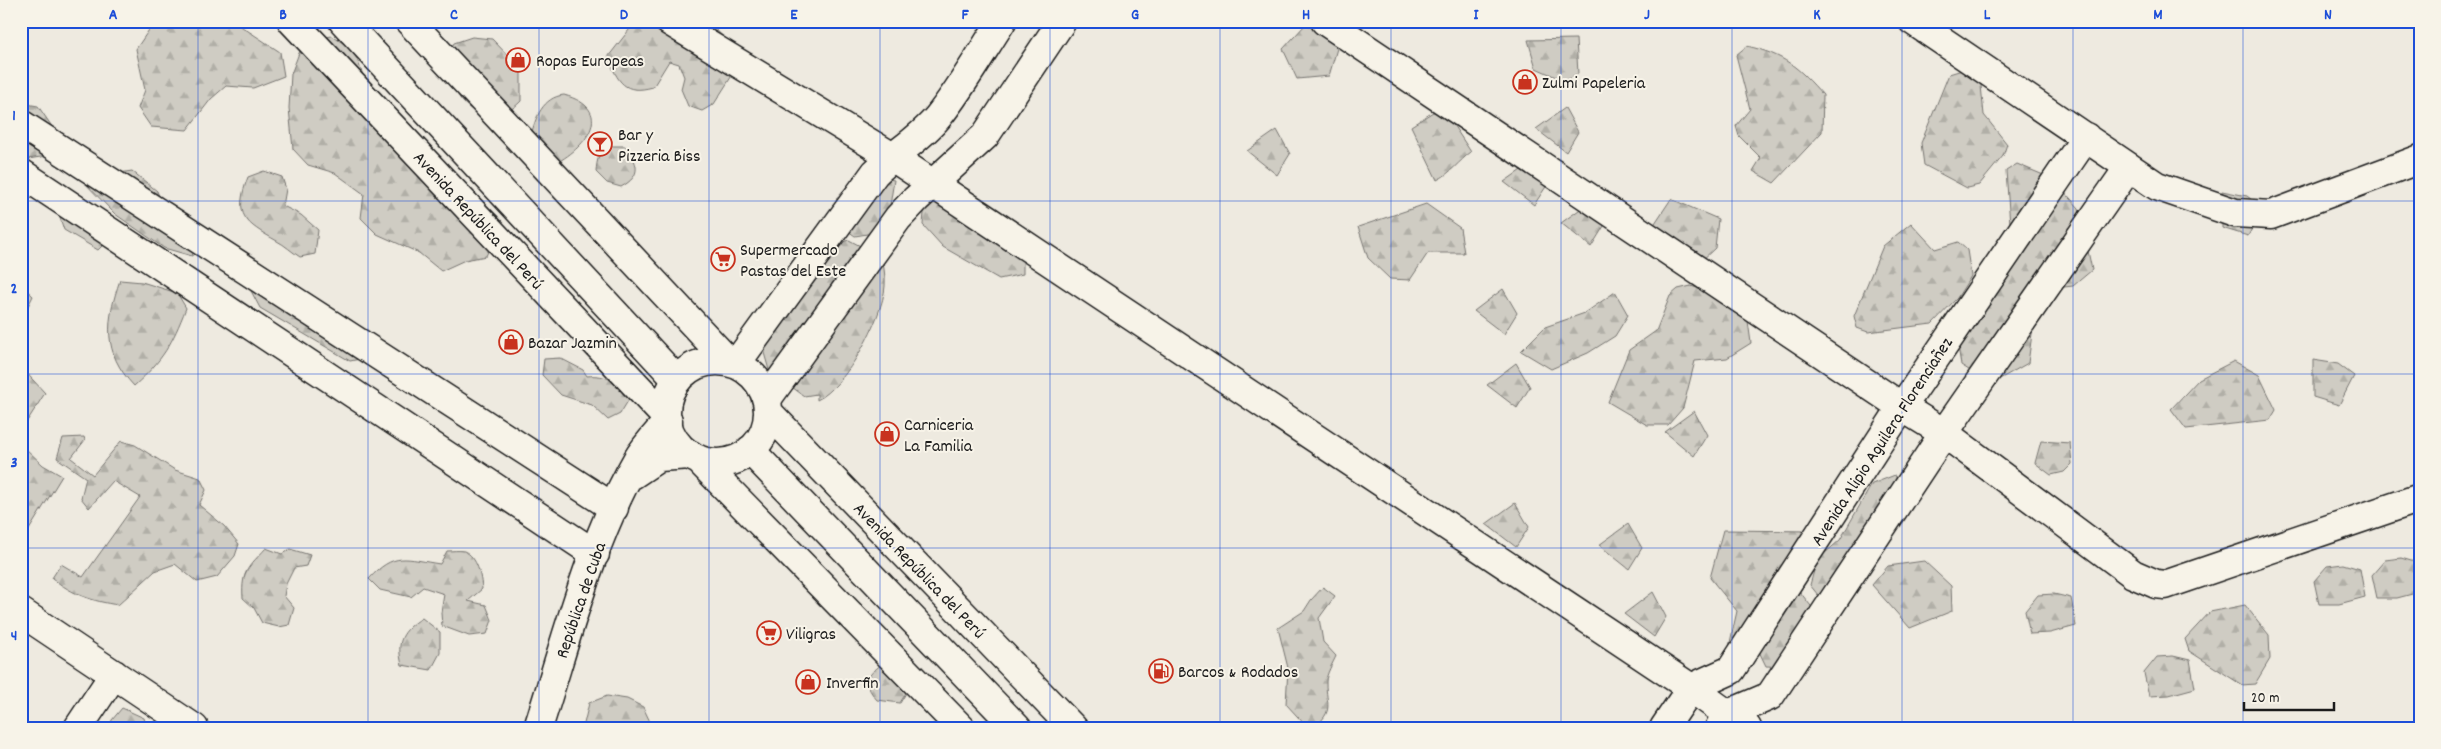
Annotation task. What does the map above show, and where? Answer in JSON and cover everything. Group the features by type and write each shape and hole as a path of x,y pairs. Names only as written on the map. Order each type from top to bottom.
{"main road":[{"name":"Avenida República del Perú","path":"292,21 667,420"},
{"path":"343,21 677,380"},
{"path":"409,21 732,363 755,378 763,388 768,406"},
{"path":"669,21 934,184 1691,688 1731,723 1770,696 1944,433 2129,167"},
{"path":"732,363 875,173 891,156 910,144 938,117 1002,21"},
{"path":"631,476 659,458 694,457 722,463 734,460 750,450 762,436 768,406 898,218 985,136 1062,21"},
{"path":"1325,21 1902,407 1944,433 2133,574 2156,584 2164,585 2420,498"},
{"path":"1913,21 2157,186 2235,213 2271,214 2420,159"},
{"path":"21,124 614,508"},
{"name":"Avenida Alipio Aguilera Florenciañez","path":"1691,688 1731,670 1902,407 2086,137"},
{"path":"21,173 595,554"},
{"path":"732,363 704,362 693,367 677,380 669,395 667,420 676,441 961,728"},
{"name":"Avenida República del Perú","path":"768,406 1073,728"},
{"name":"República de Cuba","path":"538,728 595,554 614,508 631,476 637,460 667,420"},
{"path":"750,450 1018,728"},
{"path":"21,612 194,728"},
{"path":"78,728 114,674"},
{"path":"1664,728 1691,688"}],"green space":[{"path":"155,21 233,21 280,52 284,76 253,88 226,86 211,99 187,130 151,127 138,108 145,90 136,49"},
{"path":"636,21 701,21 714,28 731,44 733,74 714,104 702,111 688,106 681,89 684,77 679,64 669,61 653,87 643,89 629,88 619,80 608,57"},
{"path":"1305,25 1326,30 1340,38 1329,76 1297,79 1283,49"},
{"path":"332,36 349,47 357,59 370,94 498,216 501,223 486,256 465,260 441,271 419,253 377,234 361,218 364,194 335,173 308,165 293,149 289,108 291,74 299,53 307,40"},
{"path":"472,37 492,39 521,69 521,101 510,110 495,114 475,112 467,106 455,91 443,62 454,43"},
{"path":"1576,39 1578,74 1565,81 1536,68 1528,40"},
{"path":"1747,46 1790,63 1823,95 1822,132 1774,183 1753,171 1761,158 1739,136 1736,126 1750,109 1736,55"},
{"path":"1972,67 1980,76 1984,115 2007,144 2003,156 1979,185 1967,188 1924,165 1921,143 1949,74"},
{"path":"564,95 580,101 589,109 592,118 591,128 586,138 578,147 556,163 531,136 535,122 545,104"},
{"path":"21,103 38,106 53,128 47,156 28,159 21,156"},
{"path":"1565,108 1578,132 1566,152 1536,129"},
{"path":"1433,112 1446,114 1471,152 1437,180 1411,126"},
{"path":"1277,130 1290,154 1277,175 1247,151"},
{"path":"610,146 625,146 635,163 636,168 633,178 621,187 607,183 596,172 599,156 603,150"},
{"path":"1534,161 1547,185 1534,205 1504,182"},
{"path":"2017,164 2053,179 2079,208 2092,270 2073,286 2038,290 2028,363 1991,384 1961,365 1957,340 2011,237 2006,171"},
{"path":"132,171 157,191 170,225 198,242 192,256 164,248 115,214 78,176 101,176"},
{"path":"264,171 282,177 286,189 283,206 301,215 318,230 315,254 300,257 283,244 257,229 245,217 242,210 242,201 248,177"},
{"path":"859,174 894,180 889,212 879,232 855,236 834,221 837,197"},
{"path":"950,184 1023,239 1023,274 999,279 943,247 923,225 925,200"},
{"path":"2222,191 2247,196 2263,208 2248,236 2222,228"},
{"path":"1671,199 1718,219 1715,248 1700,262 1647,235"},
{"path":"1590,202 1604,226 1591,247 1561,223"},
{"path":"1426,204 1460,228 1464,253 1428,253 1410,280 1390,279 1368,258 1358,227"},
{"path":"65,210 112,236 98,250 64,230 60,218"},
{"path":"1911,223 1935,249 1958,242 1967,250 1971,276 1957,298 1932,324 1868,332 1857,328 1854,316 1883,246"},
{"path":"849,240 883,258 885,283 883,299 870,332 851,366 828,393 817,400 817,394 804,396 769,370 762,346 823,248"},
{"path":"120,280 142,282 177,293 186,308 166,351 134,386 116,361 110,336 112,309"},
{"path":"265,284 365,358 350,361 260,308 250,289"},
{"path":"21,285 33,296 24,314 21,314"},
{"path":"1691,286 1740,302 1747,314 1751,343 1727,358 1695,361 1683,408 1668,425 1647,425 1608,402 1629,350 1656,331 1670,296 1678,289"},
{"path":"1503,289 1517,313 1504,334 1474,311"},
{"path":"1615,292 1628,315 1615,336 1588,353 1551,369 1521,351 1545,327 1585,313"},
{"path":"560,358 583,370 587,376 606,378 626,391 631,396 620,414 608,420 592,405 561,395 542,375 544,359"},
{"path":"2313,360 2338,364 2354,376 2339,405 2313,397"},
{"path":"2234,361 2259,375 2276,410 2270,420 2186,429 2171,409 2199,379"},
{"path":"1516,363 1530,387 1517,408 1487,385"},
{"path":"21,367 45,393 24,426 25,448 43,465 62,476 21,543"},
{"path":"1694,411 1707,435 1694,456 1665,432"},
{"path":"84,437 85,440 71,458 93,475 121,441 135,445 175,470 200,478 206,490 199,505 224,526 239,544 235,556 217,577 197,582 175,564 155,571 118,605 83,596 52,578 61,564 83,577 140,497 113,481 89,508 81,498 86,478 57,458 63,438"},
{"path":"2041,441 2070,443 2072,464 2064,472 2051,475 2035,463"},
{"path":"1895,475 1900,486 1843,593 1818,595 1810,585 1817,560 1840,540 1872,484"},
{"path":"1515,503 1529,527 1516,547 1486,524"},
{"path":"1628,524 1642,548 1629,569 1599,545"},
{"path":"1723,530 1809,531 1793,583 1821,619 1789,667 1766,666 1752,637 1738,657 1729,647 1737,611 1710,578"},
{"path":"266,548 282,554 290,549 310,555 306,566 294,568 286,584 284,596 294,608 289,625 279,627 262,623 254,608 243,598 243,581 247,570"},
{"path":"447,551 464,551 476,562 480,573 482,589 468,601 486,605 492,620 487,634 469,636 442,626 441,613 444,594 423,587 411,597 380,590 369,579 386,564 401,559 440,564"},
{"path":"2401,558 2418,563 2420,592 2397,598 2377,598 2372,575 2385,560"},
{"path":"1924,561 1951,586 1952,611 1910,628 1872,585 1888,566"},
{"path":"2343,564 2360,569 2365,597 2339,604 2319,604 2314,581 2327,566"},
{"path":"1323,587 1335,596 1319,618 1323,642 1336,656 1326,679 1327,711 1321,722 1314,728 1308,728 1286,704 1288,668 1278,628 1304,611"},
{"path":"1653,592 1666,617 1654,637 1624,614"},
{"path":"2054,594 2071,598 2076,626 2050,633 2030,634 2025,611 2038,595"},
{"path":"2245,605 2269,635 2270,659 2255,684 2242,685 2189,651 2185,639 2210,612"},
{"path":"422,618 440,632 440,653 431,670 402,665 400,657 402,637 410,627"},
{"path":"2173,656 2190,660 2195,688 2169,695 2149,696 2144,673 2157,657"},
{"path":"885,662 908,684 906,693 900,703 877,700 869,688 868,679 870,675"},
{"path":"607,696 627,699 643,707 653,728 583,728 589,703"},
{"path":"122,708 144,718 147,728 109,728 112,720"}],"place":[{"name":"Ropas Europeas","path":"518,60"},
{"name":"Zulmi Papeleria","path":"1525,82"},
{"name":"Bar y Pizzeria Biss","path":"600,144"},
{"name":"Supermercado Pastas del Este","path":"723,259"},
{"name":"Bazar Jazmin","path":"511,342"},
{"name":"Carniceria La Familia","path":"887,434"},
{"name":"Viligras","path":"769,633"},
{"name":"Barcos & Rodados","path":"1161,671"},
{"name":"Inverfin","path":"808,682"}]}
